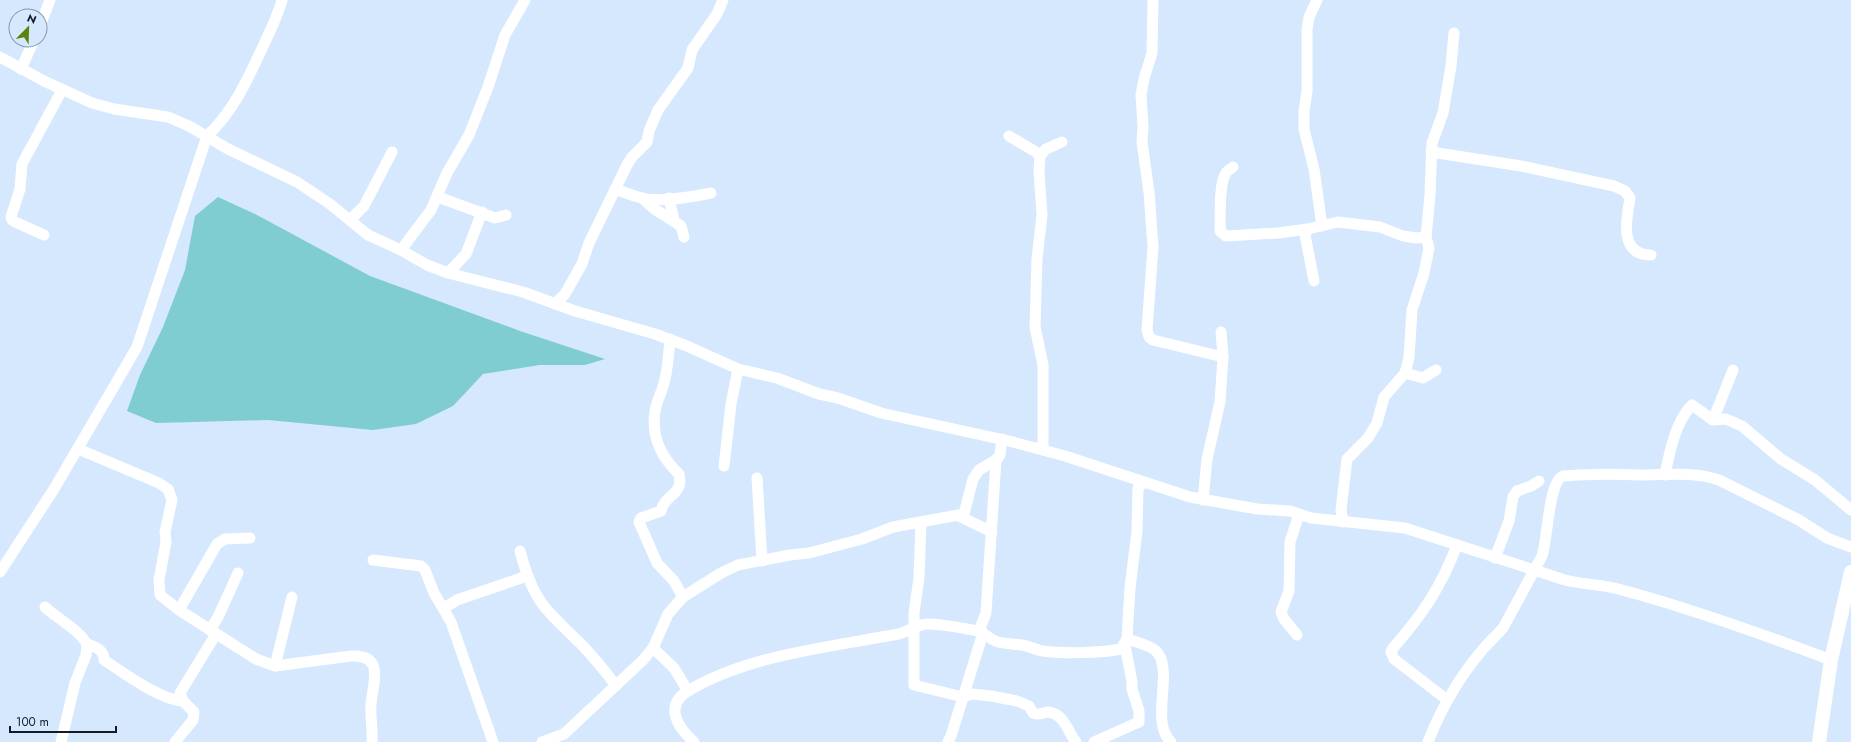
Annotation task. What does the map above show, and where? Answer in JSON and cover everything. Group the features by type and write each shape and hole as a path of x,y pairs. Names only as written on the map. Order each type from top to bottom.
{"main road":[{"path":"1820,742 1831,660 1851,572"}],"street":[{"path":"0,572 54,489 137,347 207,136 221,123 234,104 252,70 282,0"},
{"path":"401,250 432,210 447,173 469,134 488,87 506,35 525,0"},
{"path":"555,304 565,294 582,264 589,243 632,157 647,142 649,131 658,110 688,68 692,50 717,14 724,0"},
{"path":"1152,0 1154,17 1152,53 1141,95 1143,127 1142,142 1149,192 1153,247 1147,330 1149,338 1153,340 1223,357"},
{"path":"1317,0 1309,17 1306,66 1307,91 1304,129 1315,176 1322,226"},
{"path":"1343,522 1341,510 1347,459 1368,438 1377,424 1384,397 1405,373 1409,358 1412,310 1424,272 1429,248 1426,237 1430,195 1432,143 1442,113 1451,66 1454,33"},
{"path":"20,69 31,48"},
{"path":"0,57 62,90 98,105 168,117 189,126 228,149 297,182 368,234 427,265 448,273 523,292 575,312 630,326 670,339 738,369 777,378 819,394 838,398 885,414 1002,439 1043,450 1078,460 1178,494 1203,500 1257,509 1285,510 1310,518 1398,527 1580,584 1622,590 1727,622 1831,660"},
{"path":"44,235 15,222 11,217 20,189 22,164 62,90"},
{"path":"1009,136 1040,156"},
{"path":"1043,450 1043,365 1035,327 1037,259 1042,215 1039,171 1040,156 1046,149 1062,142"},
{"path":"350,220 364,206 392,152"},
{"path":"1431,152 1521,166 1614,186 1625,191 1630,198 1626,227 1627,238 1634,251 1643,255 1651,255"},
{"path":"1233,167 1226,172 1222,191 1220,231 1226,236 1278,233 1308,229 1338,222 1380,227 1403,236 1416,238 1426,237"},
{"path":"615,189 642,198 654,199 693,197 711,193"},
{"path":"438,197 495,218 506,215"},
{"path":"642,198 653,208 674,220 681,226 684,237"},
{"path":"669,198 674,220"},
{"path":"448,273 466,254 482,212"},
{"path":"1308,229 1305,235 1314,281"},
{"path":"1203,500 1207,459 1220,402 1223,357 1221,332"},
{"path":"670,339 665,377 655,412 656,428 658,446 667,463 679,474 680,486 679,490 663,505 661,510 654,514 646,515 641,518 639,522 657,563 674,580 683,597"},
{"path":"724,466 731,404 738,369"},
{"path":"1405,373 1423,378 1436,370"},
{"path":"1713,420 1733,370"},
{"path":"1666,475 1668,458 1685,412 1692,405 1713,420 1726,419 1742,426 1781,460 1815,480 1851,510"},
{"path":"542,742 565,738 653,648 668,614 683,597 721,573 738,565 790,554 809,553 862,539 892,527 964,514 968,491 979,470 996,460 1000,455 1002,439"},
{"path":"78,449 159,483 168,489 172,500 165,532 166,542 159,580 160,595 178,610 256,659 275,666 351,656 363,655 368,658 373,666 375,680 371,706 373,724 372,742"},
{"path":"948,742 963,697 986,613 996,460"},
{"path":"1428,742 1446,699 1485,647 1496,638 1503,628 1542,556 1545,548 1550,504 1555,482 1562,476 1618,473 1696,475 1719,480 1798,520 1828,538 1851,547"},
{"path":"757,478 762,561"},
{"path":"1495,558 1509,521 1513,497 1517,491 1531,486 1539,481"},
{"path":"1094,742 1139,722 1139,711 1132,690 1126,642 1129,596 1137,531 1138,488 1144,482"},
{"path":"1297,635 1284,619 1281,612 1289,591 1290,542 1300,514"},
{"path":"959,516 992,532"},
{"path":"921,522 919,578 914,613 914,685 963,697 972,694 991,696 1024,703 1029,706 1033,713 1036,714 1046,712 1057,714 1062,718 1069,733 1076,742"},
{"path":"178,610 217,544 225,539 250,538"},
{"path":"1446,699 1394,659 1391,652 1417,621 1436,592 1457,545"},
{"path":"520,551 527,576 542,604 559,625 588,652 616,686"},
{"path":"373,560 421,566 425,570 434,593 451,622 493,742"},
{"path":"176,742 193,720 194,712 183,701 180,693 210,646 218,617 238,572"},
{"path":"444,608 457,600 527,576"},
{"path":"275,666 292,597"},
{"path":"45,607 81,635 87,644 96,647 102,652 104,660 132,678 172,700 183,701"},
{"path":"694,742 679,726 674,711 678,699 688,691 717,676 759,662 900,633 928,624 981,632 998,642 1023,645 1044,651 1109,652 1121,649 1126,642"},
{"path":"1126,642 1153,649 1157,652 1163,672 1161,711 1164,731 1171,742"},
{"path":"61,742 75,683 86,655 87,644"},
{"path":"653,648 674,668 688,691"}],"shaded area":[{"path":"218,197 257,215 370,276 520,331 605,359 585,365 540,365 483,374 453,406 416,424 373,430 268,420 156,423 127,411 140,375 163,327 185,270 195,216"}]}
